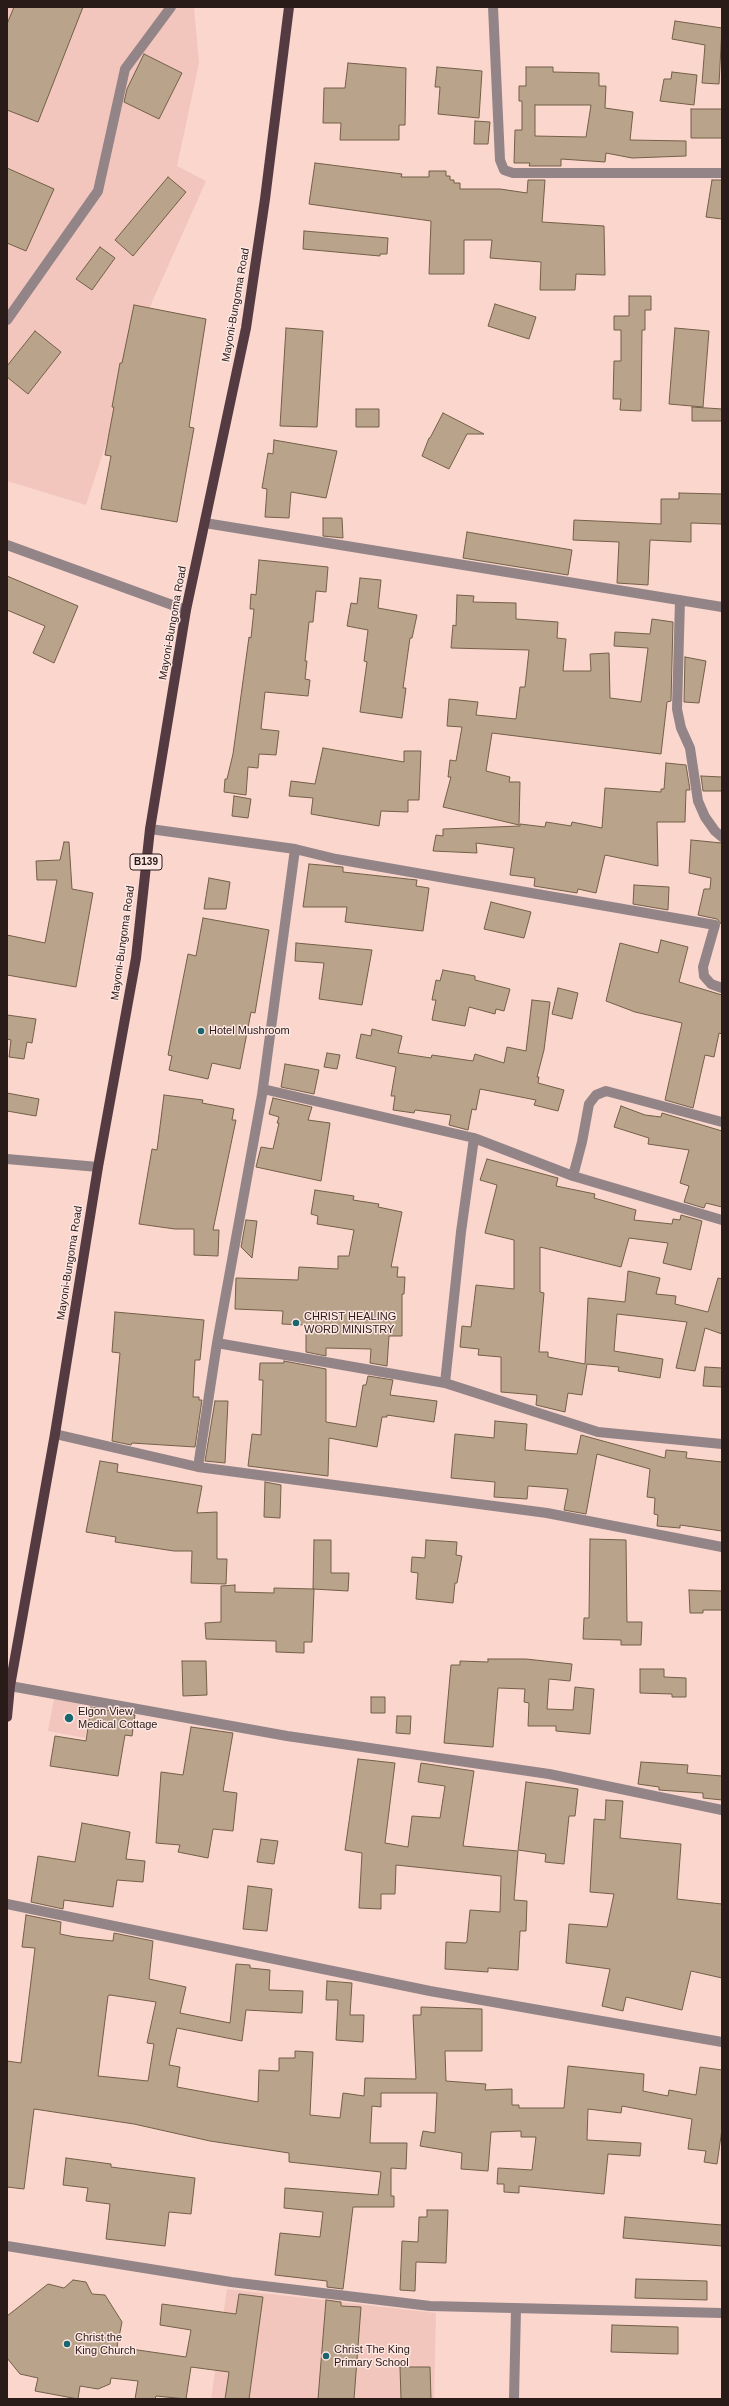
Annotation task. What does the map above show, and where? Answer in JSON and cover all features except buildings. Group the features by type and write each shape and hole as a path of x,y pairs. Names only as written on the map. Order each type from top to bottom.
{"main road":[{"name":"Mayoni-Bungoma Road","path":"7,1717 10,1686 55,1434 98,1167 136,958 150,829 186,610 246,328 265,199 289,7"}],"street":[{"path":"7,320 98,191 125,69 171,7"},
{"path":"493,7 500,160 504,170 513,173 653,171 722,173"},
{"path":"205,523 722,607"},
{"path":"7,544 186,610"},
{"path":"680,600 677,709 681,728 690,748 698,801 705,817 715,831 722,837"},
{"path":"150,829 296,849 336,859 718,926 703,967 704,976 711,984 722,988"},
{"path":"198,1467 217,1343 263,1089 296,849"},
{"path":"263,1089 474,1138 573,1176 722,1220"},
{"path":"573,1176 582,1142 589,1104 596,1095 606,1091 722,1122"},
{"path":"444,1383 461,1232 474,1138"},
{"path":"7,1159 98,1167"},
{"path":"217,1343 444,1383 598,1432 722,1444"},
{"path":"55,1434 198,1467 547,1513 722,1547"},
{"path":"10,1686 288,1736 549,1774 722,1810"},
{"path":"7,1904 430,1991 722,2042"},
{"path":"7,2246 231,2282 430,2306 722,2313"},
{"path":"514,2399 516,2309"}],"shaded area":[{"path":"7,7 194,7 199,63 177,166 206,181 152,302 86,505 7,481"},
{"name":"Elgon View Medical Cottage","path":"54,1698 91,1705 85,1738 48,1731"},
{"name":"Christ The King Primary School","path":"227,2289 436,2313 434,2399 211,2399"}],"place":[{"name":"Hotel Mushroom","path":"201,1031"},
{"name":"CHRIST HEALING WORD MINISTRY","path":"296,1323"},
{"name":"Elgon View Medical Cottage","path":"69,1718"},
{"name":"Christ the King Church","path":"67,2344"},
{"name":"Christ The King Primary School","path":"326,2356"}]}
